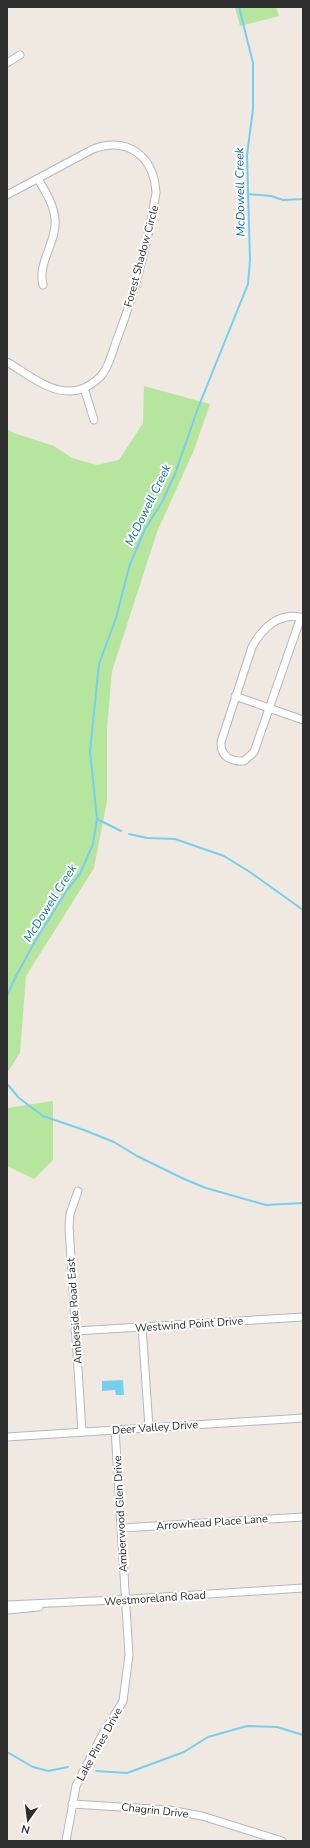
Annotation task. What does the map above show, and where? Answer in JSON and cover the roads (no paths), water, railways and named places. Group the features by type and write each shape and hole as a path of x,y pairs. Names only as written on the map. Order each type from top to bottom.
{"street":[{"path":"7,63 20,55"},
{"name":"Forest Shadow Circle","path":"7,195 93,149 108,145 126,146 143,156 148,162 154,179 156,193 142,260 126,313 105,369 96,381 84,388"},
{"path":"38,179 54,210 55,218 54,234 42,271 43,285"},
{"path":"7,362 54,389 70,391 84,388 94,420"},
{"path":"295,615 302,617 254,752 244,761 232,760 223,753 220,742 252,647 258,635 267,626 281,617 295,615"},
{"path":"235,696 303,720"},
{"name":"Amberside Road East","path":"78,1191 70,1214 69,1227 82,1432"},
{"name":"Westwind Point Drive","path":"76,1331 303,1317"},
{"path":"142,1327 149,1427"},
{"name":"Deer Valley Drive","path":"7,1436 303,1418"},
{"name":"Amberwood Glen Drive","path":"115,1429 126,1600"},
{"name":"Arrowhead Place Lane","path":"122,1528 303,1516"},
{"name":"Westmoreland Road","path":"7,1605 126,1600 303,1588"},
{"name":"Lake Pines Drive","path":"66,1841 76,1786 87,1762 123,1701 129,1655 126,1600"},
{"path":"7,1610 28,1609 53,1604"},
{"name":"Chagrin Drive","path":"72,1804 169,1810 202,1816 263,1838 282,1841"}],"water":[{"path":"123,1380 124,1395 116,1395 115,1390 102,1391 102,1381"}],"waterway":[{"name":"McDowell Creek","path":"7,996 37,938 67,890 80,874 93,844 97,819 90,751 99,664 116,618 130,564 145,529 162,502 175,474 198,408 248,284 250,260 247,155 253,109 253,63 239,7"},
{"path":"248,194 271,196 283,200 303,199"},
{"path":"97,819 121,831"},
{"path":"129,834 147,838 175,839 224,856 250,872 303,910"},
{"path":"8,1085 19,1098 43,1116 114,1142 137,1156 206,1188 266,1205 303,1203"},
{"path":"96,1771 127,1773 184,1752 208,1737 247,1726 277,1727 303,1735"},
{"path":"7,1752 33,1767 48,1771 68,1767"}]}
